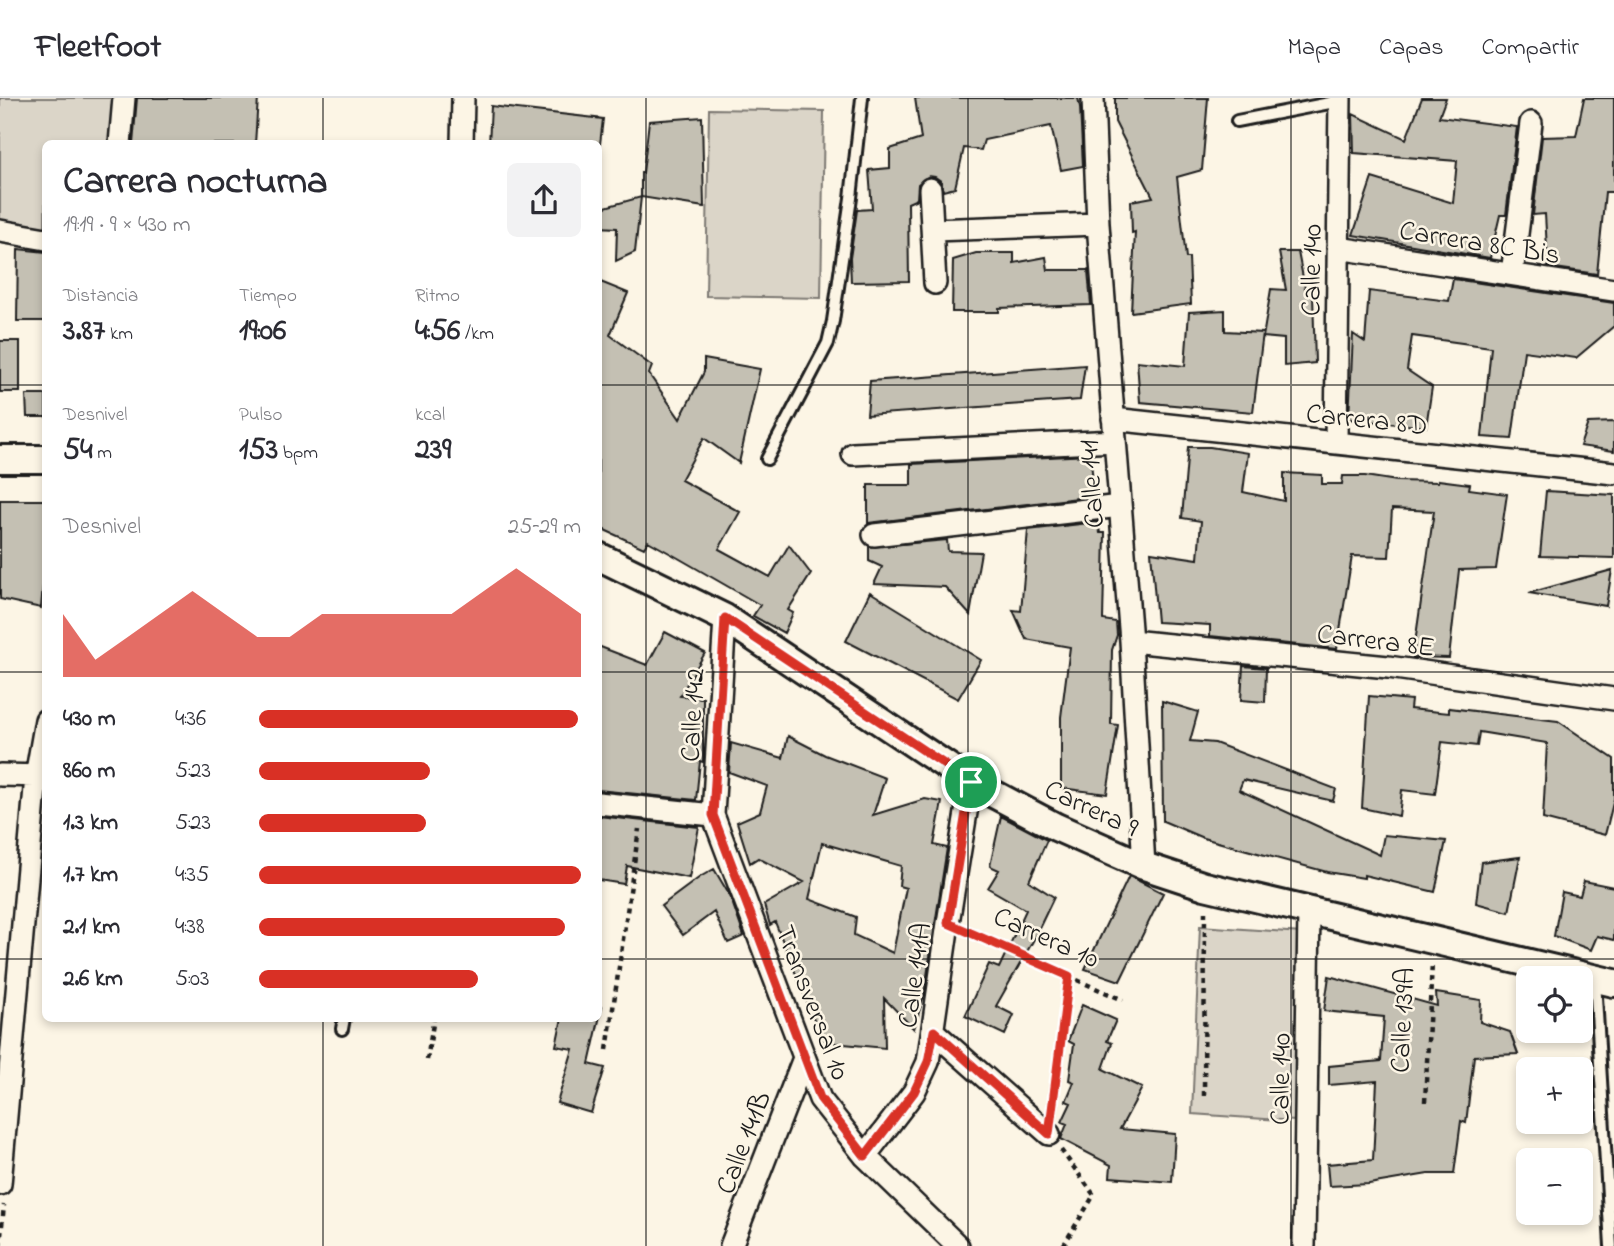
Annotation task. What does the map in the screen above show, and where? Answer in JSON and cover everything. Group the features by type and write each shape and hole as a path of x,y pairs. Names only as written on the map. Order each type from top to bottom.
{"street":[{"path":"120,140 124,98"},
{"path":"462,140 463,98"},
{"name":"Calle 141","path":"1093,98 1098,224 1131,641 1144,866"},
{"name":"Calle 140","path":"1336,443 1340,99"},
{"path":"1512,274 1531,123"},
{"path":"930,189 935,283"},
{"path":"933,230 1098,224"},
{"path":"0,231 42,238"},
{"name":"Carrera 8C Bis","path":"1338,248 1614,290"},
{"name":"Carrera 8D","path":"1113,419 1614,473"},
{"path":"853,454 1115,441"},
{"path":"0,459 42,459"},
{"path":"874,534 1120,506"},
{"name":"Carrera 9","path":"602,558 725,618 971,782 1056,827 1144,866 1206,886 1309,912 1604,981"},
{"name":"Calle 142","path":"713,815 725,618"},
{"name":"Carrera 8E","path":"1131,641 1388,667 1614,699"},
{"path":"0,775 41,777 10,959 0,1184"},
{"name":"Calle 141A","path":"865,1156 914,1092 928,1062 971,782"},
{"path":"602,803 713,815"},
{"name":"Transversal 10","path":"713,815 820,1098 865,1156 958,1246"},
{"name":"Calle 140","path":"1304,1246 1309,912"},
{"path":"934,1031 1049,1134"},
{"name":"Calle 141B","path":"731,1246 804,1058"}],"lane":[{"path":"767,459 828,343 831,332 853,183 862,98"},
{"path":"1237,121 1340,99"},
{"path":"1604,981 1611,1246"}],"path":[{"path":"607,1050 642,808"},
{"path":"1203,1096 1206,886"},
{"name":"Carrera 10","path":"948,923 1123,1000"},
{"name":"Calle 139A","path":"1426,1102 1433,941"},
{"path":"1063,1246 1094,1195 1049,1134 1069,976"},
{"path":"427,1060 433,1022"}],"shaded area":[{"path":"0,98 128,98 124,140 42,140 42,230 0,223"},
{"path":"709,109 824,111 821,298 706,296"},
{"path":"1200,926 1302,933 1295,1121 1192,1114"}],"building":[{"path":"137,98 258,98 255,140 133,140"},
{"path":"915,98 1078,98 1083,166 1061,170 1051,126 984,140 981,150 964,148 955,188 943,191 941,181 929,176 918,184 917,199 908,203 909,281 851,282 850,258 857,210 872,209 869,170 890,168 890,149 921,139"},
{"path":"1115,98 1208,98 1202,170 1177,177 1186,258 1189,258 1191,304 1131,312 1135,232 1132,233 1131,201 1153,197 1115,122"},
{"path":"1422,98 1446,98 1439,117 1517,127 1506,215 1500,215 1490,258 1353,235 1372,178 1453,203 1457,161 1354,153 1353,114 1406,139"},
{"path":"1584,98 1614,98 1614,192 1605,192 1597,274 1548,267 1545,214 1533,215 1542,137 1576,136"},
{"path":"491,106 603,119 600,140 489,140"},
{"path":"702,117 704,207 641,197 641,173 649,121"},
{"path":"641,197 635,252 616,261 617,228 602,227 602,208"},
{"path":"18,249 42,252 42,321 17,321"},
{"path":"1279,252 1298,252 1306,293 1313,294 1315,363 1284,366 1284,339 1263,337 1271,289 1286,290"},
{"path":"976,253 1014,253 1014,263 1046,257 1048,270 1088,270 1091,305 999,308 999,312 952,312 953,260"},
{"path":"1453,279 1614,303 1614,326 1576,358 1524,351 1512,439 1482,437 1491,347 1412,336 1407,370 1432,387 1426,427 1349,419 1353,334 1365,342 1369,291 1449,301"},
{"path":"602,283 628,293 610,335 652,366 649,374 680,419 704,372 704,359 760,369 739,463 704,438 681,480 740,512 719,549 770,577 789,545 811,574 788,610 793,613 784,633 753,616 760,605 648,541 644,548 602,529"},
{"path":"1225,310 1225,331 1263,333 1253,412 1140,402 1137,361 1185,366 1189,312"},
{"path":"0,341 20,341 20,392 0,392"},
{"path":"1085,365 1080,400 867,415 870,381"},
{"path":"26,395 42,395 42,417 27,417"},
{"path":"1614,422 1614,451 1580,446 1588,423"},
{"path":"1188,447 1210,447 1248,453 1243,492 1284,501 1284,473 1322,475 1322,484 1342,484 1343,476 1397,481 1438,480 1470,484 1469,489 1507,494 1496,569 1459,570 1449,658 1413,657 1434,511 1392,509 1389,557 1352,556 1337,649 1210,636 1210,625 1157,622 1151,552 1198,559 1201,521 1182,518"},
{"path":"1090,455 1095,496 868,523 868,485 911,485 911,464"},
{"path":"1546,491 1614,495 1614,558 1540,556"},
{"path":"0,500 42,500 41,608 0,599"},
{"path":"1098,522 1100,533 1105,533 1103,620 1116,622 1117,635 1112,650 1111,724 1118,725 1107,794 1061,788 1061,717 1070,647 1026,639 1013,610 1021,611 1028,530"},
{"path":"947,540 948,551 981,552 970,615 945,587 874,584 882,567 869,561 869,547"},
{"path":"1612,570 1606,606 1529,593"},
{"path":"870,592 981,660 958,699 846,641"},
{"path":"665,632 705,653 680,696 703,698 703,762 700,761 696,800 602,790 602,648 647,665"},
{"path":"1243,666 1266,668 1265,702 1241,700"},
{"path":"1369,696 1411,700 1410,709 1449,713 1449,708 1558,721 1614,759 1614,799 1605,835 1543,819 1547,743 1479,732 1477,746 1442,742 1435,794 1402,790 1399,816 1362,808"},
{"path":"1162,701 1198,712 1190,741 1215,743 1336,789 1333,801 1243,780 1239,790 1380,855 1384,835 1446,841 1435,892 1364,875 1364,878 1327,872 1203,838 1163,821"},
{"path":"788,736 825,755 885,778 873,815 925,799 942,802 934,845 947,848 924,995 914,1029 884,998 885,1048 823,1042 775,922 770,925 764,905 804,882 758,858 750,863 737,822 760,812 767,786 729,772 731,743 783,758","holes":["822,843 901,866 899,886 906,888 893,953 854,935 856,917 809,899"]},
{"path":"602,816 699,827 689,878 627,866 624,884 602,881"},
{"path":"1001,816 1047,840 1029,881 1054,897 1033,941 996,1006 1014,1015 1005,1035 965,1016 989,964 999,968 1026,910 988,888 999,870 990,866"},
{"path":"1520,857 1509,912 1476,903 1481,862"},
{"path":"714,869 730,896 744,936 728,943 714,912 683,935 661,906"},
{"path":"1129,876 1163,893 1120,981 1085,969"},
{"path":"1584,881 1614,887 1614,940 1597,936 1591,950 1554,936 1562,892 1580,896"},
{"path":"1329,976 1437,1006 1436,993 1481,1000 1480,1022 1510,1032 1518,1054 1474,1056 1466,1123 1461,1121 1454,1174 1428,1174 1369,1184 1329,1186 1327,1164 1373,1160 1377,1081 1329,1085 1329,1066 1381,1061 1384,1017 1324,1011"},
{"path":"1082,1005 1116,1020 1107,1041 1112,1043 1103,1069 1142,1088 1120,1129 1175,1134 1172,1182 1110,1177 1111,1165 1061,1139 1067,1124 1062,1122 1071,1103 1066,1101 1074,1082 1069,1080 1074,1044 1068,1041"},
{"path":"561,1022 599,1022 589,1064 605,1068 591,1113 557,1103 573,1049 556,1046"}],"route":[{"path":"725,618 971,782 948,923 1069,976 1049,1134 934,1031 928,1062 914,1092 865,1156 820,1098 713,815 725,618"}]}
